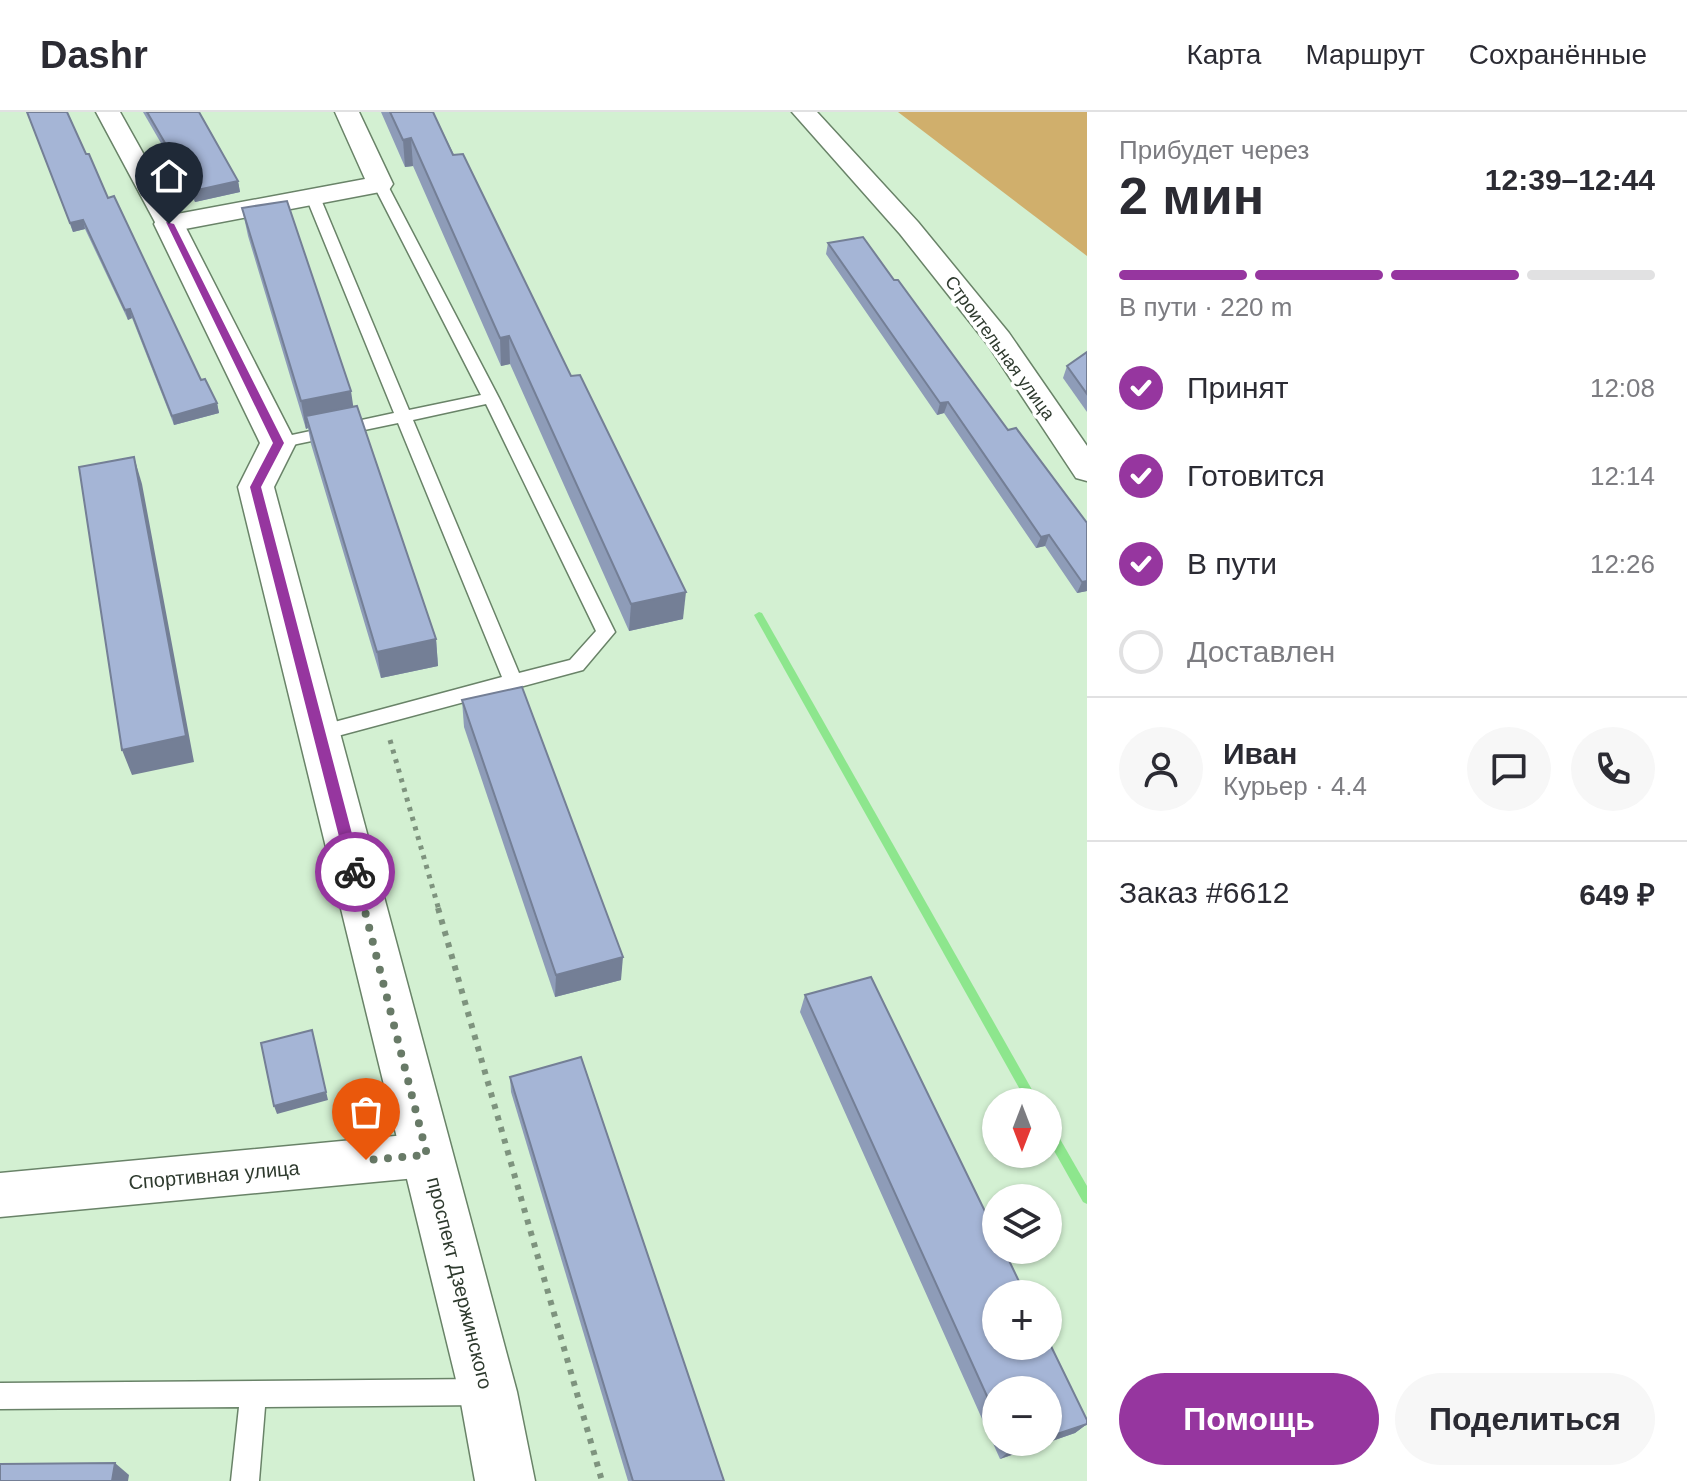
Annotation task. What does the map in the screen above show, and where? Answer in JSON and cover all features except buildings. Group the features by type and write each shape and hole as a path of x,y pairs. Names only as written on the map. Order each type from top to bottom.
{"street":[{"path":"108,112 169,224 278,443"},
{"path":"169,224 380,184 347,112"},
{"name":"Строительная улица","path":"804,112 909,228 999,339 1087,470"},
{"name":"проспект Дзержинского","path":"278,443 256,487 488,1392 505,1481"},
{"name":"Спортивная улица","path":"0,1195 427,1155"}],"lane":[{"path":"319,733 576,665 606,632 491,398 380,184"},
{"path":"313,197 513,681"},
{"path":"278,443 491,398"},
{"path":"0,1396 488,1392"},
{"path":"245,1481 253,1394"}],"path":[{"path":"383,716 602,1481"}],"shaded area":[{"path":"898,112 1087,112 1087,256"}],"waterway":[{"path":"759,615 1025,1088"},
{"path":"1062,1154 1087,1198"}],"way so far":[{"path":"355,872 427,1155 366,1160"}],"route":[{"path":"169,224 278,443 256,487 355,872"}]}
